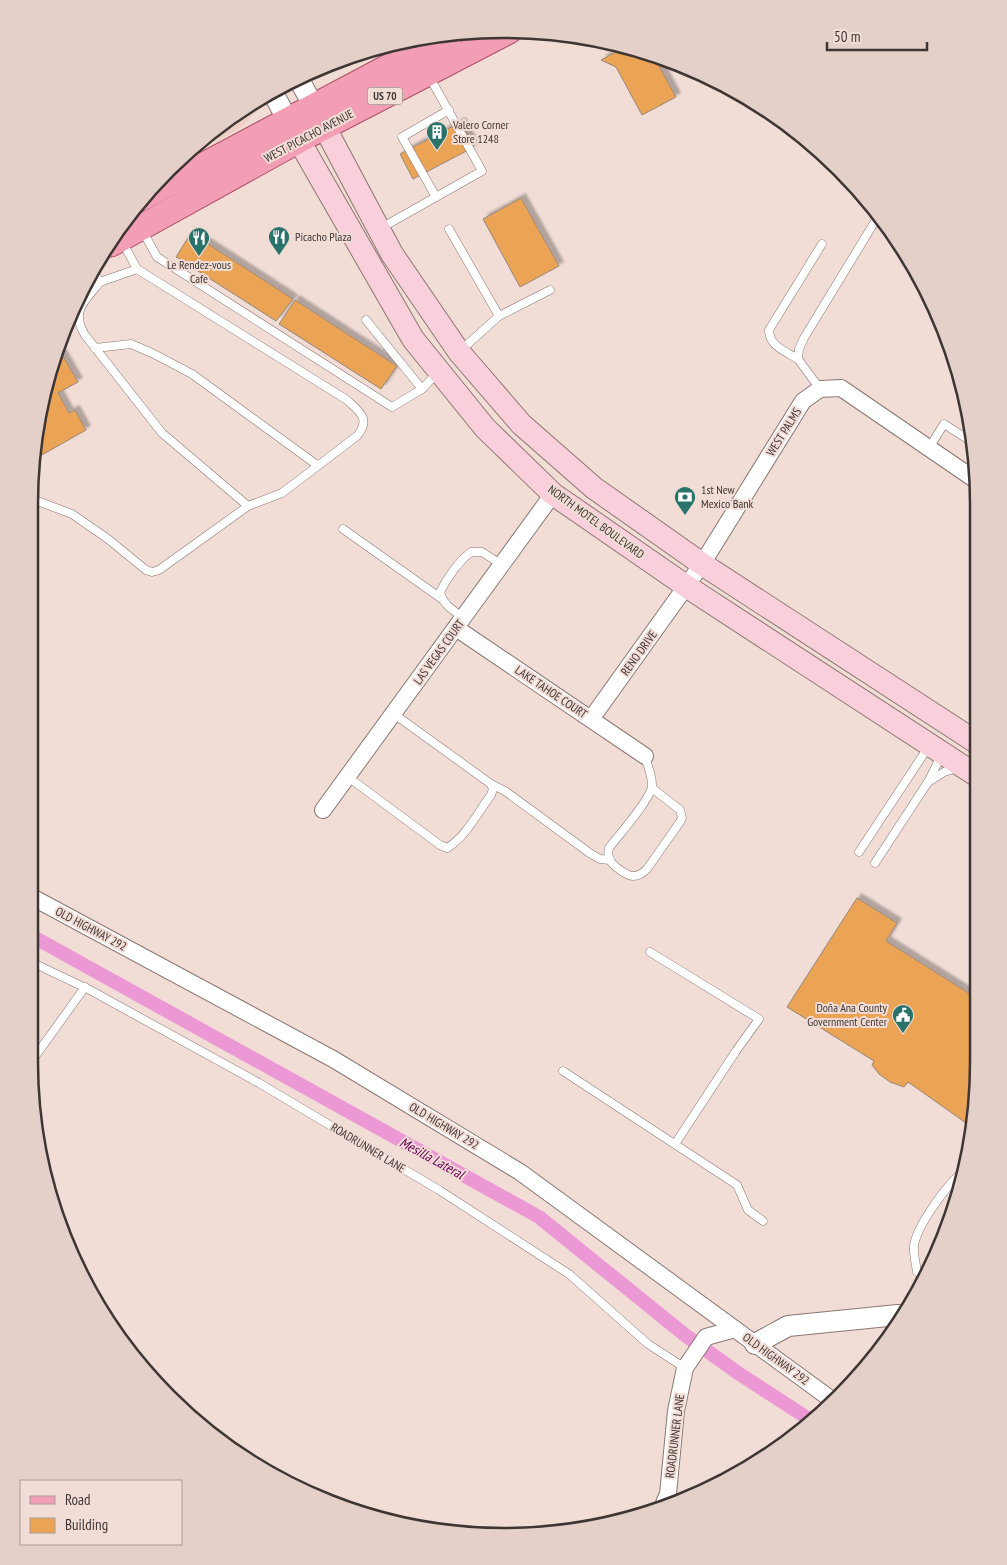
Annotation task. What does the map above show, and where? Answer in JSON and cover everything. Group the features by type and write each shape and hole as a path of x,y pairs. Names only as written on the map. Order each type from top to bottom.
{"main road":[{"name":"WEST PICACHO AVENUE","path":"420,57 485,38"},
{"name":"WEST PICACHO AVENUE","path":"124,237 293,131 420,57 441,41"},
{"path":"319,117 392,254 459,352 521,424 594,488 702,564 960,731 936,749"},
{"name":"WEST PICACHO AVENUE","path":"158,191 293,131"},
{"name":"NORTH MOTEL BOULEVARD","path":"293,131 413,339 485,428 553,494 686,586 970,771"},
{"path":"438,372 459,352"}],"street":[{"path":"301,84 319,117"},
{"name":"NORTH MOTEL BOULEVARD","path":"275,98 293,131"},
{"path":"820,389 841,388 969,474"},
{"name":"WEST PALMS","path":"686,586 702,564 804,401 820,389"},
{"name":"LAS VEGAS COURT","path":"324,810 553,494"},
{"name":"RENO DRIVE","path":"591,719 686,586"},
{"name":"LAKE TAHOE COURT","path":"460,623 645,756"},
{"name":"OLD HIGHWAY 292","path":"38,900 333,1058 520,1172 827,1397"},
{"path":"755,1344 788,1326 894,1315"},
{"name":"ROADRUNNER LANE","path":"666,1498 676,1411 687,1364 706,1337 734,1329"}],"lane":[{"path":"379,229 482,171 420,57"},
{"path":"436,197 402,136 448,110"},
{"path":"798,358 798,349 804,338 875,222"},
{"path":"449,229 499,316"},
{"path":"38,501 72,514 108,539 146,570 152,572 159,570 248,506 282,493 357,436 364,424 364,417 347,400 137,269 124,237"},
{"path":"124,237 157,256 392,407 422,389 438,372"},
{"path":"820,389 798,358 773,344 769,338 769,330 822,244"},
{"path":"85,300 100,282 137,269"},
{"path":"97,277 100,282"},
{"path":"459,352 499,316 550,290"},
{"path":"78,315 80,328 162,433 248,506"},
{"path":"366,320 422,389"},
{"path":"95,348 131,344 152,352 192,374 317,465"},
{"path":"929,448 944,424 965,438"},
{"path":"343,529 442,599 460,623"},
{"path":"442,599 440,592 443,586 465,556 472,552 482,552 502,565"},
{"path":"394,714 491,784 505,791 591,854 600,859 610,860"},
{"path":"876,863 928,782 936,749"},
{"path":"859,852 936,749"},
{"path":"645,756 652,788 647,798 609,848 608,855 610,860 630,876 642,874 648,869 682,818 680,810 652,788"},
{"path":"928,782 944,772 955,768 970,772"},
{"path":"348,776 440,845 447,848 455,844 491,795 493,789 491,784"},
{"path":"650,952 759,1020 675,1144"},
{"name":"ROADRUNNER LANE","path":"38,965 85,987 259,1083 430,1185 511,1235 569,1274 648,1344 687,1364"},
{"path":"38,1052 85,987"},
{"path":"563,1071 737,1185 748,1210 764,1221"},
{"path":"917,1272 914,1245 925,1219 948,1185 955,1179"}],"shaded area":[{"path":"258,108 257,112 242,127 198,151"}],"building":[{"path":"617,51 658,64 676,97 642,115 616,67 601,60"},
{"name":"Valero Corner Store 1248","path":"461,122 474,147 413,179 400,154"},
{"path":"521,198 559,266 520,287 483,219"},
{"path":"191,233 293,299 276,321 176,257"},
{"path":"295,300 397,366 381,389 279,324"},
{"path":"62,354 78,382 58,393 69,413 75,410 86,430 40,456 46,413"},
{"name":"Doña Ana County Government Center","path":"857,898 897,923 886,941 970,994 970,1062 966,1123 908,1082 904,1087 890,1082 879,1074 872,1065 874,1061 787,1007"}],"waterway":[{"name":"Mesilla Lateral","path":"38,939 539,1217 685,1335 738,1373 805,1417"}],"place":[{"name":"Valero Corner Store 1248","path":"437,151"},
{"name":"Picacho Plaza","path":"279,256"},
{"name":"Le Rendez-vous Cafe","path":"199,257"},
{"name":"1st New Mexico Bank","path":"685,516"},
{"name":"Doña Ana County Government Center","path":"903,1034"}]}
